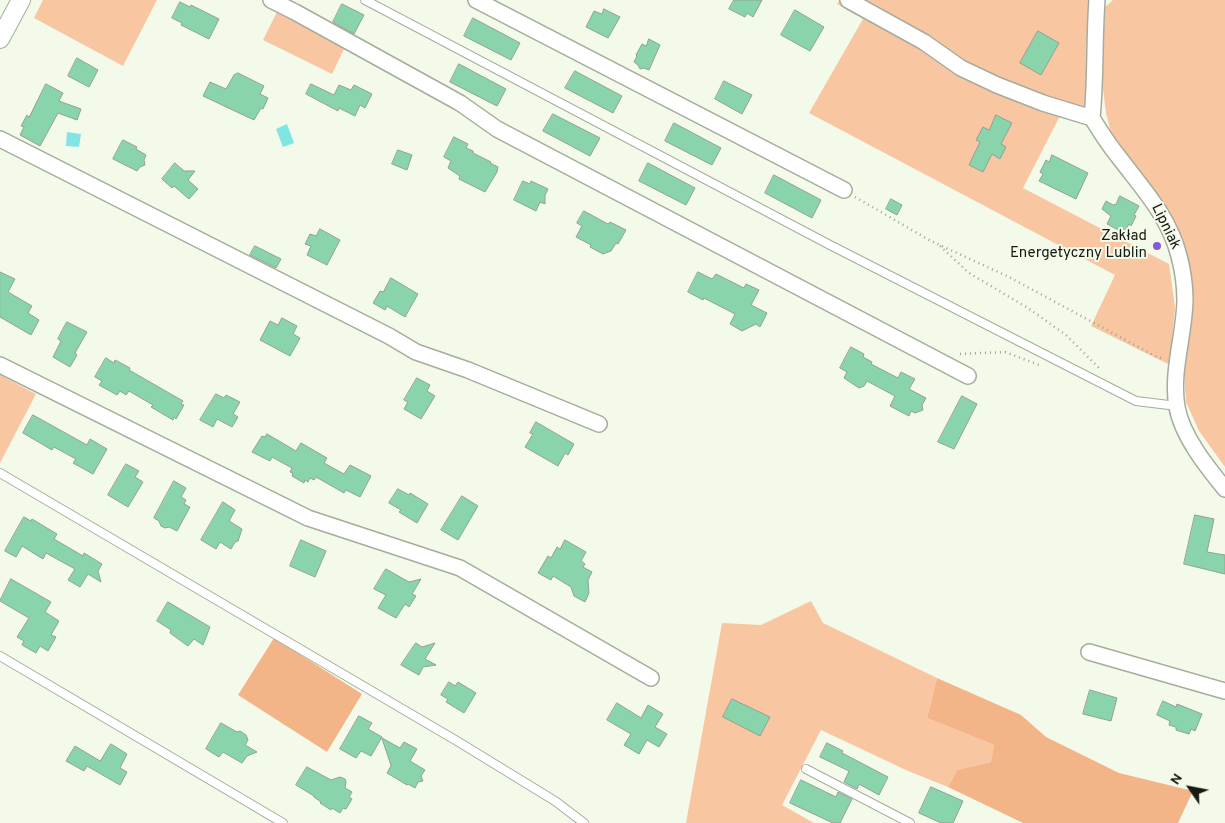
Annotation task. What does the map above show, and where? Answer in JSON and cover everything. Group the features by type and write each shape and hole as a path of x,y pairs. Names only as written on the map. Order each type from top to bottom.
{"street":[{"path":"0,39 21,0"},
{"path":"271,0 460,104 497,129 968,376"},
{"path":"476,0 844,190"},
{"path":"848,0 924,42 962,68 1006,89 1092,118 1095,89 1097,0"},
{"name":"Lipniak","path":"1092,118 1117,155 1157,206 1170,230 1179,254 1185,302 1175,389 1177,406 1185,432 1225,489"},
{"path":"0,139 389,336 416,352 468,370 599,424"},
{"path":"0,365 308,518 460,568 651,678"},
{"path":"1089,652 1225,691"}],"lane":[{"path":"365,0 883,272 1136,401 1177,406"},
{"path":"0,473 457,741 555,801 584,823"},
{"path":"0,656 283,823"},
{"path":"806,769 910,823"}],"path":[{"path":"844,190 938,244 1009,277 1155,356 1177,363"},
{"path":"938,244 970,273 1028,308 1066,335 1106,375"},
{"path":"960,354 1005,352 1045,368"}],"shaded area":[{"path":"43,0 157,0 123,66 34,18"},
{"path":"840,0 1094,0 1092,118 1063,110 1023,188 1169,264 1175,307 1170,365 1091,326 1115,275 809,113 863,19 837,4"},
{"path":"1113,0 1225,0 1225,467 1199,431 1186,402 1174,223 1162,199 1111,133 1106,113 1101,74 1103,9"},
{"path":"278,10 346,45 332,74 263,40"},
{"path":"0,375 36,394 0,463"},
{"path":"811,601 823,623 937,678 927,718 994,745 991,762 957,770 948,787 908,771 821,730 782,805 814,823 686,823 722,623 761,625"},
{"path":"274,638 362,694 327,752 238,695"},
{"path":"937,678 1021,715 1046,737 1119,773 1193,791 1178,823 1023,823 948,787 957,770 991,762 994,745 927,718"}],"water":[{"path":"287,124 294,143 283,147 276,129"},
{"path":"67,132 81,134 79,147 66,146"}],"building":[{"path":"734,0 762,0 753,17 747,13 745,17 729,9"},
{"path":"180,2 190,7 191,5 219,19 209,39 181,25 182,23 172,18"},
{"path":"342,4 364,15 354,34 333,22"},
{"path":"604,9 620,17 608,38 586,27 594,11 602,14"},
{"path":"795,10 824,27 810,51 781,35"},
{"path":"473,18 520,43 511,60 464,36"},
{"path":"1038,31 1059,43 1041,75 1020,63"},
{"path":"649,39 660,45 649,70 640,69 634,62 636,55 642,44 646,46"},
{"path":"77,58 98,70 89,87 68,76"},
{"path":"459,64 506,89 497,106 450,82"},
{"path":"575,71 622,96 613,113 565,88"},
{"path":"238,73 264,86 260,94 268,98 263,109 261,108 254,120 203,96 210,82 226,89 234,75"},
{"path":"724,81 752,95 742,114 715,99"},
{"path":"46,84 63,93 59,101 81,109 77,120 58,113 40,146 20,135 24,127 21,126 27,115 29,117"},
{"path":"311,84 334,95 339,85 351,90 354,85 372,94 365,108 360,105 355,116 339,108 338,111 306,94"},
{"path":"553,114 600,138 590,156 543,131"},
{"path":"996,115 1012,123 1001,144 1006,147 1000,159 992,154 983,172 969,165 980,142 976,140 983,127 989,130"},
{"path":"674,123 721,148 712,165 665,141"},
{"path":"454,137 468,144 466,148 473,151 473,153 498,167 485,192 459,179 460,176 448,168 451,161 444,157"},
{"path":"123,140 137,147 136,149 146,155 145,165 137,171 113,159"},
{"path":"398,150 412,155 407,170 392,164"},
{"path":"1052,155 1088,173 1076,199 1039,181 1043,174 1040,172 1046,160 1049,162"},
{"path":"175,163 184,171 195,171 188,180 198,189 189,199 174,186 172,188 162,179"},
{"path":"648,163 695,188 686,205 639,181"},
{"path":"774,175 821,200 812,218 765,193"},
{"path":"523,181 530,184 531,181 548,189 545,195 545,204 540,202 536,211 514,200"},
{"path":"1120,196 1139,206 1131,226 1129,224 1124,233 1107,224 1111,216 1102,209 1106,201 1113,205 1116,204"},
{"path":"891,199 902,205 897,215 886,209"},
{"path":"584,211 608,224 610,222 626,230 618,244 616,243 611,251 603,254 576,237 582,226 577,223"},
{"path":"320,229 340,240 327,265 307,255 311,246 305,244 310,234 316,236"},
{"path":"255,246 281,259 276,268 250,255"},
{"path":"0,272 15,279 8,292 32,306 28,313 39,320 31,335 0,317"},
{"path":"698,272 712,279 716,274 744,288 746,284 759,290 751,305 767,313 760,327 756,324 742,331 730,324 735,314 688,292"},
{"path":"391,278 418,294 405,317 387,306 385,310 373,303 380,291 383,292"},
{"path":"282,318 297,326 293,334 300,338 290,356 260,340 270,321 278,325"},
{"path":"67,322 87,332 75,353 77,355 70,367 53,357 61,341 58,339"},
{"path":"851,347 864,354 863,357 872,362 871,364 898,378 901,372 915,379 909,389 926,398 922,405 923,410 915,413 911,411 909,416 890,406 895,396 867,381 864,386 859,388 844,378 847,372 840,368"},
{"path":"106,358 114,363 115,360 130,368 129,370 183,401 181,404 184,405 176,419 174,417 173,420 151,407 153,405 129,391 126,395 120,391 117,395 99,385 102,381 95,377"},
{"path":"417,378 430,385 427,391 435,396 421,419 404,409 408,402 404,400"},
{"path":"216,394 224,398 226,395 240,402 233,414 238,417 232,427 217,419 213,427 200,420"},
{"path":"962,396 977,404 954,449 938,442"},
{"path":"33,415 87,445 90,439 107,449 93,474 73,463 76,459 54,447 52,450 23,433"},
{"path":"536,422 574,444 568,455 565,453 558,466 525,447 533,434 530,433"},
{"path":"267,434 296,451 301,443 327,458 324,463 344,474 350,465 371,476 360,497 346,490 344,493 316,477 314,480 310,478 308,482 305,480 304,483 292,476 293,473 290,472 292,468 272,457 270,461 252,452 262,436 265,437"},
{"path":"126,464 139,471 135,477 143,482 128,507 108,495"},
{"path":"174,481 186,488 181,497 186,500 184,504 190,507 177,531 161,526 159,521 154,518"},
{"path":"398,489 409,495 410,493 428,504 417,523 399,512 401,510 389,503"},
{"path":"462,496 478,506 458,540 441,530"},
{"path":"223,502 235,510 229,521 242,529 238,541 235,542 231,549 220,542 216,549 201,540"},
{"path":"1195,515 1214,519 1207,552 1225,555 1225,574 1184,564"},
{"path":"24,517 31,521 32,519 57,534 54,539 83,556 84,553 102,564 98,571 101,582 88,574 80,587 68,580 75,569 46,553 43,559 22,546 16,557 5,551"},
{"path":"301,540 326,551 315,577 290,566"},
{"path":"565,540 586,552 581,561 585,564 583,567 592,572 588,580 589,593 585,602 574,596 571,587 553,576 551,580 538,573 548,556 551,558 557,547 560,549"},
{"path":"386,569 409,582 421,579 412,594 416,596 409,607 405,604 396,618 378,608 386,595 374,589"},
{"path":"11,579 51,602 45,612 59,621 51,635 56,637 48,651 40,646 36,653 22,645 24,641 17,637 29,618 0,601"},
{"path":"168,602 210,627 203,645 194,639 188,646 170,633 171,630 157,621"},
{"path":"416,643 422,647 435,643 425,659 436,665 423,667 419,675 401,665"},
{"path":"449,682 455,686 458,682 476,693 464,713 446,702 448,699 441,695"},
{"path":"1090,690 1117,698 1111,721 1083,714"},
{"path":"732,699 770,717 760,736 723,717"},
{"path":"1163,701 1176,707 1177,704 1202,714 1195,731 1191,729 1189,734 1176,730 1176,727 1169,725 1170,721 1157,715"},
{"path":"617,703 641,718 648,705 663,714 655,727 667,734 659,747 647,740 639,754 624,745 631,734 607,720"},
{"path":"359,716 372,723 368,729 382,737 371,756 361,751 356,758 340,749"},
{"path":"221,723 246,735 248,740 245,745 257,752 247,756 242,763 223,752 219,757 206,749"},
{"path":"382,738 400,748 404,742 417,749 410,761 425,770 421,776 423,781 418,782 415,788 387,773 391,766"},
{"path":"827,743 888,777 879,795 859,784 857,789 844,782 849,771 820,757"},
{"path":"111,744 127,754 120,768 127,772 120,785 87,766 84,771 66,761 75,746 100,761"},
{"path":"307,767 331,780 340,777 345,779 345,788 352,792 349,797 352,799 346,809 343,808 340,813 332,808 331,810 320,803 314,796 296,785"},
{"path":"801,780 836,797 838,792 852,799 840,823 833,823 790,803"},
{"path":"931,787 963,801 953,823 941,823 919,813"}],"place":[{"name":"Zakład Energetyczny Lublin","path":"1157,246"}]}
